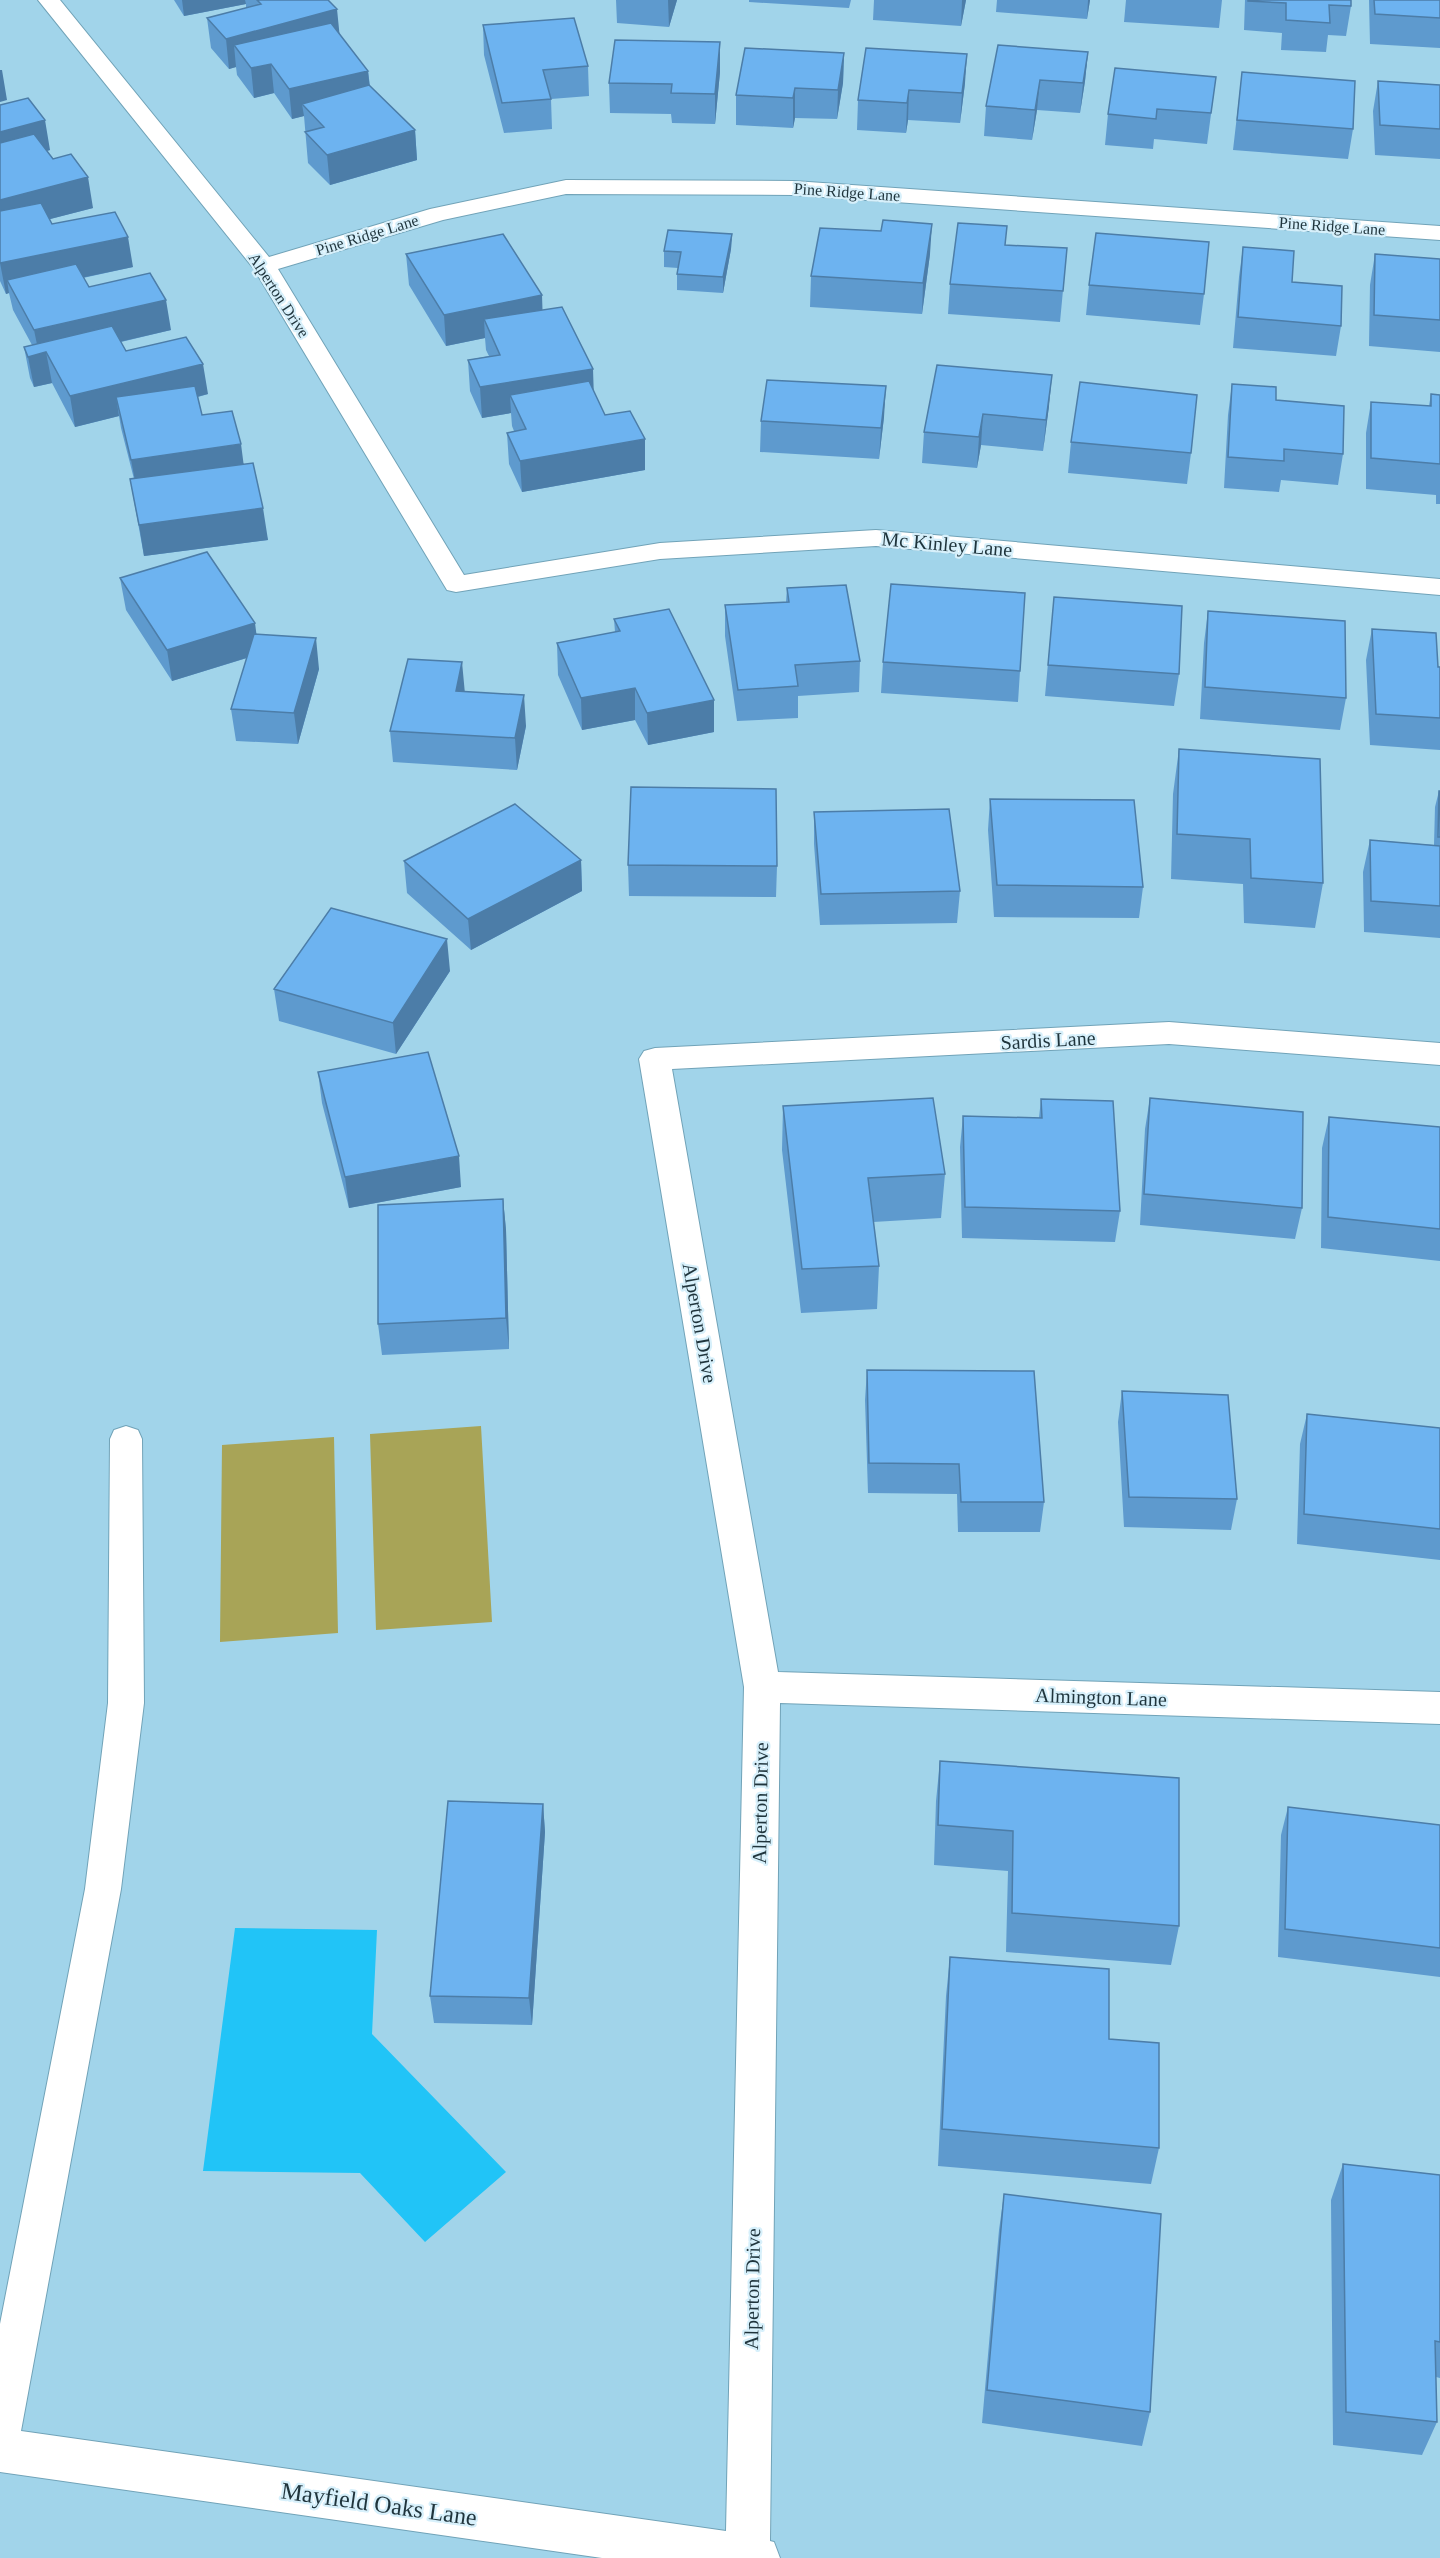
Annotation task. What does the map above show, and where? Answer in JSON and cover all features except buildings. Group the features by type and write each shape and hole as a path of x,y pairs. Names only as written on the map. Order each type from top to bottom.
{"street":[{"name":"Alperton Drive","path":"48,0 264,266 456,584"},
{"name":"Pine Ridge Lane","path":"264,266 438,214 566,187 794,188 1440,233"},
{"name":"Mc Kinley Lane","path":"456,584 660,551 876,538 1440,587"},
{"name":"Sardis Lane","path":"655,1059 1168,1034 1440,1054"},
{"name":"Alperton Drive","path":"655,1059 762,1687 753,2557"},
{"name":"Almington Lane","path":"762,1687 1440,1708"},
{"name":"Mayfield Oaks Lane","path":"0,2450 753,2557"}],"lane":[{"path":"0,2431 104,1877 126,1704 126,1439"}],"shaded area":[{"path":"481,1426 492,1622 376,1630 370,1434"},
{"path":"334,1437 338,1633 220,1642 222,1445"}],"water":[{"path":"235,1928 377,1930 372,2034 506,2172 425,2242 360,2173 203,2171"}]}
